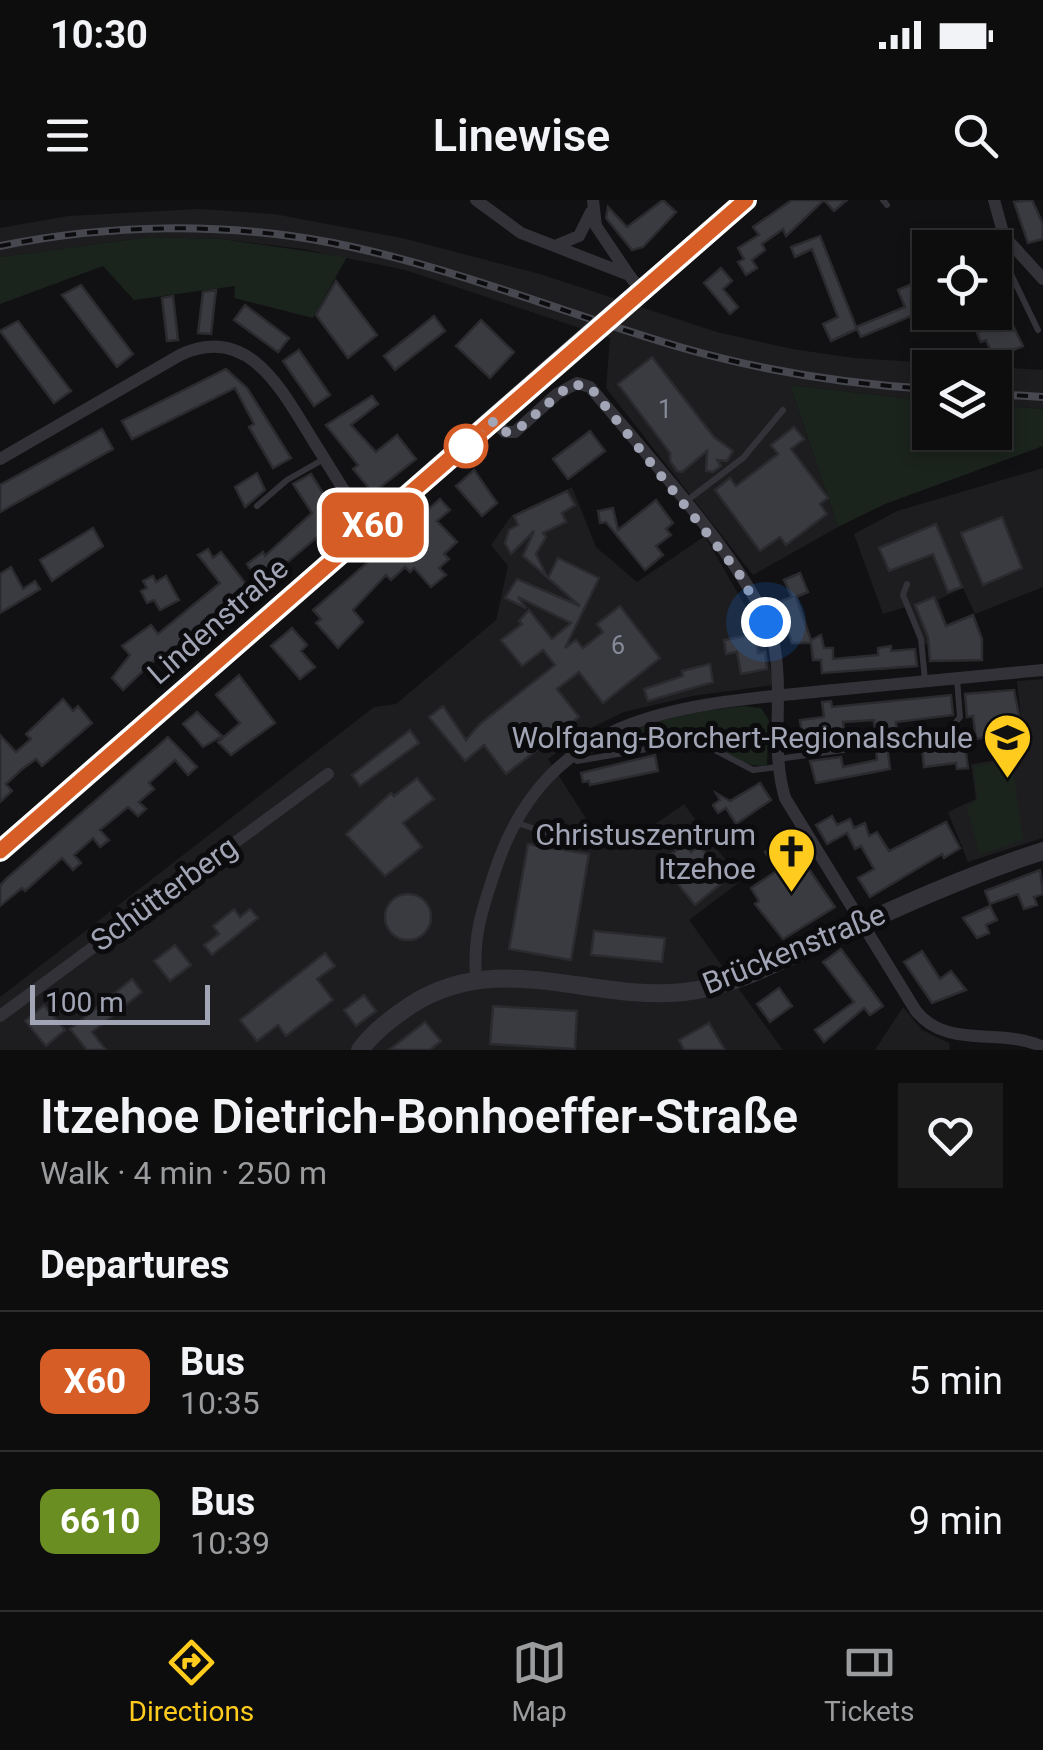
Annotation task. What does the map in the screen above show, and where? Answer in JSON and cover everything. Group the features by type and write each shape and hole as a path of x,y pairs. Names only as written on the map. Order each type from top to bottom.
{"main road":[{"name":"Lindenstraße","path":"0,851 494,421 592,332 632,289 746,200"}],"street":[{"path":"476,200 507,226 555,245 632,289"},
{"path":"994,200 1002,230"},
{"path":"555,245 579,236 592,206"},
{"path":"592,206 632,289"},
{"path":"1012,245 1043,280"},
{"path":"0,459 180,355 208,347 240,352 264,368 368,529"},
{"path":"494,421 506,432 515,432 564,388 583,383 738,572 762,612 774,642 780,695 777,763 794,817 929,1026 946,1035 1043,1047"},
{"path":"476,978 475,929 513,821 530,795 557,768 595,739 648,716 780,695 1043,670"},
{"name":"Schütterberg","path":"0,1016 328,774"},
{"name":"Brückenstraße","path":"360,1050 379,1028 425,996 476,978 510,976 659,993 694,991 742,977 968,876 1043,852"}],"lane":[{"path":"1012,276 1038,330"},
{"path":"684,503 743,458 783,410"},
{"path":"257,506 303,469 324,458"},
{"path":"907,584 904,595 922,640 925,681"},
{"path":"952,727 960,717 957,678"},
{"path":"557,768 612,752 682,744 713,749 753,770 872,746"},
{"path":"513,821 523,828 563,838"}],"shaded area":[{"path":"199,209 274,214 402,238 540,274 717,332 792,349 912,362 912,399 790,385 838,527 753,575 606,388 610,338 405,270 303,249 222,239 149,237 0,257 0,228 68,216"},
{"path":"149,237 222,239 347,257 313,318 234,298 235,286 134,300 103,266 0,304 0,257"},
{"path":"1012,368 1043,370 1043,409 1012,406"},
{"path":"790,385 912,399 912,450 1012,450 1012,406 1043,409 1043,446 885,504 838,527"},
{"path":"1043,468 1043,587 975,614 963,588 938,600 952,637 921,646 906,607 883,614 854,534 897,511"},
{"path":"572,487 596,547 637,582 705,536 764,639 774,685 692,696 624,712 587,730 548,759 596,834 619,826 628,843 684,804 741,881 689,920 783,1050 0,1050 0,997 374,707 396,704 496,620 508,566 491,545 512,515"},
{"name":"Wolfgang-Borchert-Regionalschule","path":"1043,679 1043,838 968,862 948,812 976,799 971,764 1025,756 1017,681"},
{"path":"744,706 761,708 769,720 767,765 748,764 703,744 679,741 637,744 582,755 660,721"},
{"path":"1012,761 1023,840 980,855 966,806 978,799 973,766"},
{"path":"903,1007 922,1030 949,1043 950,1050 875,1050"}],"building":[{"path":"663,200 676,212 643,247 632,250 606,218 608,207 627,227"},
{"path":"792,200 824,200 786,236 783,229 762,244 765,250 752,260 757,268 746,275 738,262 744,259 738,248 759,235 753,227"},
{"path":"824,200 847,200 834,211"},
{"path":"1032,200 1043,224 1043,239 1028,243 1014,202"},
{"path":"820,236 856,327 905,307 898,290 912,284 912,316 861,337 857,329 831,341 823,324 838,317 812,249 795,257 791,247"},
{"path":"721,268 732,281 723,289 738,307 730,314 704,283"},
{"path":"336,281 377,335 348,358 316,315"},
{"path":"81,285 133,354 117,367 62,295"},
{"path":"216,290 211,334 198,333 203,292"},
{"path":"173,296 178,340 167,341 162,298"},
{"path":"245,305 289,338 278,352 234,320"},
{"path":"434,316 445,331 395,370 384,356"},
{"path":"481,320 514,352 490,378 456,346"},
{"path":"18,321 71,391 54,403 0,331"},
{"path":"1012,324 1023,346 1012,351 990,350 977,333 1012,330"},
{"path":"299,350 330,395 314,406 283,361"},
{"path":"652,357 714,437 733,451 727,461 717,460 721,466 713,472 706,471 707,451 682,472 677,471 670,453 618,384"},
{"path":"226,369 247,388 291,458 273,468 249,427 254,424 235,388 132,439 122,421"},
{"path":"372,396 378,404 351,425 376,452 397,435 416,459 373,493 353,469 358,465 326,425"},
{"path":"794,427 804,439 791,449 828,498 820,504 827,514 786,545 780,537 760,551 715,490 730,478 736,486 778,454 771,445"},
{"path":"102,429 113,449 0,512 0,485"},
{"path":"590,431 605,451 568,479 553,459"},
{"path":"474,470 497,503 482,516 456,486"},
{"path":"257,473 265,490 245,507 235,487"},
{"path":"311,474 339,519 284,565 281,561 256,578 247,564 263,552 265,556 312,513 293,484"},
{"path":"567,491 575,505 562,513 566,522 543,533 546,537 536,554 547,577 523,556 534,531 511,554 505,543 509,530 518,525 514,516"},
{"path":"440,499 450,510 437,521 457,542 444,554 449,559 439,568 446,575 431,587 414,568 410,572 405,567 391,580 386,575 353,610 363,622 338,648 316,623 321,619 313,610"},
{"path":"656,500 673,523 666,529 671,535 656,546 663,555 645,570 606,522 600,523 598,511 613,508 618,530"},
{"path":"1002,517 1022,568 983,585 961,533"},
{"path":"936,524 962,587 948,592 933,554 889,571 879,548"},
{"path":"93,528 103,546 52,581 40,560"},
{"path":"208,549 213,558 221,552 249,588 166,656 163,652 123,690 112,678 130,655 122,646 151,625 158,634 220,583 198,555"},
{"path":"558,558 599,578 565,648 576,640 583,648 603,632 597,624 620,606 660,658 603,703 579,672 557,689 579,717 506,774 484,745 465,761 429,717 443,706 466,740 480,724 555,665 543,650 522,666 501,640 522,624 519,621 529,610 552,639 571,623 518,597 526,608 505,598 517,579 580,606 548,578"},
{"path":"11,567 23,589 35,581 40,589 0,613 0,574"},
{"path":"800,573 808,592 796,597 811,640 821,635 824,648 833,648 833,659 878,655 878,648 891,646 891,651 915,649 917,666 822,673 821,660 813,660 811,643 792,643 779,602 792,597 784,580"},
{"path":"153,576 156,582 166,576 179,600 160,610 154,600 147,603 141,591 147,588 143,581"},
{"path":"934,597 946,626 973,615 982,639 982,660 930,661 928,637 915,605"},
{"path":"292,628 307,645 301,651 315,667 300,679 271,646"},
{"path":"755,634 758,653 765,652 767,669 741,674 737,652 726,654 724,640"},
{"path":"710,664 713,682 648,701 644,689 683,676 682,671"},
{"path":"239,675 275,723 231,755 218,742 240,723 216,695"},
{"path":"1014,690 1021,725 995,727 996,735 976,739 973,716 967,717 965,694"},
{"path":"951,695 953,715 896,722 898,743 887,744 890,769 816,783 810,761 841,757 843,767 877,760 874,720 843,722 845,738 837,739 838,744 804,748 800,720 824,717 822,702 831,701 832,707"},
{"path":"63,699 73,711 78,706 92,723 42,766 36,759 21,770 6,784 12,791 0,802 0,735 16,752 31,739 26,734"},
{"path":"197,712 222,736 203,747 183,724"},
{"path":"410,730 419,743 360,786 352,775"},
{"path":"168,737 197,767 188,775 175,760 149,783 154,789 139,802 146,809 138,816 128,807 100,830 109,840 100,847 93,838 74,855 81,863 73,870 62,858 25,891 22,888 0,906 0,886 6,879"},
{"path":"940,740 941,749 965,746 968,768 957,769 956,763 924,767 922,748"},
{"path":"655,755 658,771 590,785 589,781 583,782 581,773"},
{"path":"417,778 434,799 403,823 422,847 385,876 346,834 391,793 394,796"},
{"path":"760,783 771,800 736,824 726,808 718,813 713,805 720,800 716,793 730,801"},
{"path":"832,816 837,825 850,819 854,828 865,823 869,836 877,832 889,851 946,822 960,848 944,858 942,854 870,897 858,878 874,869 861,846 855,849 847,833 827,844 816,825"},
{"name":"Christuszentrum Itzehoe","path":"787,837 835,907 783,939 755,904 759,901 751,888 778,870 765,852"},
{"path":"685,843 691,852 699,845 727,879 695,905 661,863"},
{"path":"528,844 589,854 571,960 509,949"},
{"path":"1040,870 1043,894 1034,897 1037,905 1024,909 1018,894 990,904 985,891"},
{"path":"408,894 424,901 431,917 424,933 408,940 392,933 385,917 392,901"},
{"path":"990,906 997,920 986,925 989,933 977,938 963,918"},
{"path":"234,909 240,917 250,909 258,918 212,955 204,945 219,934 213,926"},
{"path":"594,931 665,938 662,962 591,955"},
{"path":"175,945 191,965 170,981 154,961"},
{"path":"841,949 883,1006 870,1015 864,1008 824,1042 815,1030 854,1002 823,962"},
{"path":"922,951 940,979 951,971 966,990 932,1003 904,962"},
{"path":"325,953 335,966 317,979 333,1000 286,1036 278,1025 257,1041 240,1020"},
{"path":"132,979 142,992 92,1032 106,1050 87,1050 70,1029"},
{"path":"779,988 792,1006 770,1022 757,1004"},
{"path":"364,995 376,1011 356,1026 344,1010"},
{"path":"44,1005 65,1030 46,1046 25,1021"},
{"path":"493,1006 577,1011 575,1049 490,1044"},
{"path":"425,1022 441,1041 430,1050 389,1050"},
{"path":"709,1023 725,1050 684,1050 679,1040"}],"railway":[{"path":"0,246 83,233 166,228 292,236 422,265 713,356 805,375 912,388"},
{"path":"1012,395 1043,397"}],"bus line":[{"name":"X60","path":"0,851 746,200"}],"place":[{"name":"Wolfgang-Borchert-Regionalschule","path":"1008,780"},
{"name":"Christuszentrum Itzehoe","path":"791,894"}],"route":[{"path":"466,446 494,421 510,433 522,428 571,384 590,387 738,572 766,622"}]}
